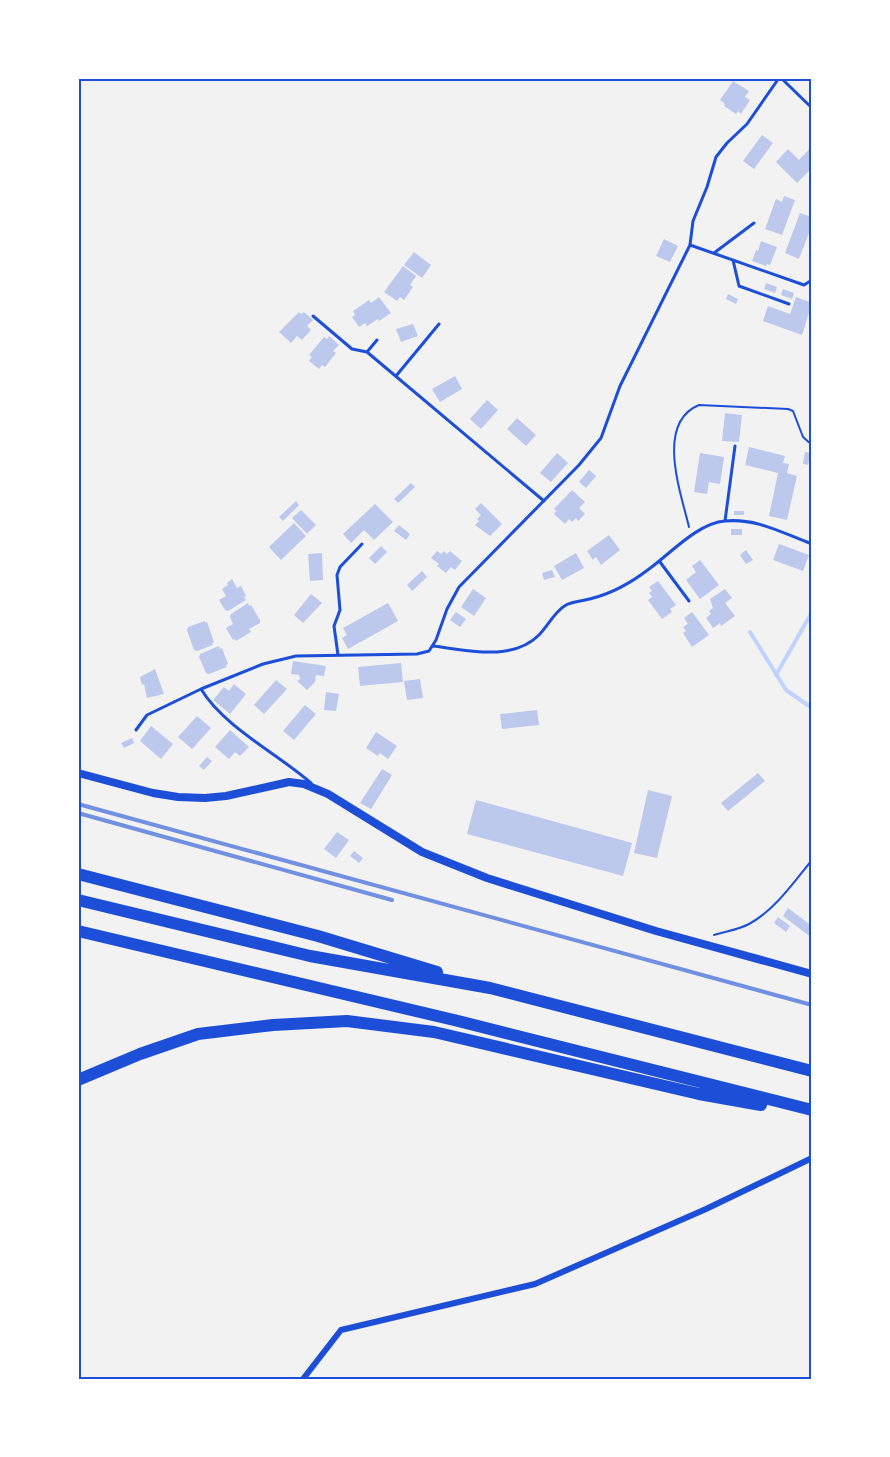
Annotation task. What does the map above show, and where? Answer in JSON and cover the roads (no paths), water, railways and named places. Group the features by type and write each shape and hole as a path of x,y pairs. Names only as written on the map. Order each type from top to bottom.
{"highway":[{"path":"78,874 318,936 490,988 812,1071"},
{"path":"78,900 310,956 490,988"},
{"path":"78,931 443,1017 812,1112"},
{"path":"78,1080 140,1054 198,1034 273,1025 347,1021 434,1032 699,1094 812,1112"}],"street":[{"path":"78,773 153,793 178,797 226,796 289,782 315,787 437,859 522,890 812,974"},
{"path":"303,1379 341,1330 536,1284 706,1209 812,1158"}],"lane":[{"path":"136,730 147,716 201,689 263,664 286,658 417,654 429,651 434,646 447,609 459,587 602,438 620,386 690,245 693,221 716,157 747,124 780,78 812,108"},
{"path":"714,253 754,223"},
{"path":"690,245 804,285 812,280"},
{"path":"733,260 739,285 789,304"},
{"path":"313,316 352,349 367,352 544,501"},
{"path":"396,376 439,324"},
{"path":"367,352 377,340"},
{"path":"726,521 735,446"},
{"path":"434,646 498,652 520,648 537,637 565,606 592,599 621,587 659,562 705,525 726,521 765,524 812,544"},
{"path":"338,655 334,626 340,610 337,575 347,558 362,544"},
{"path":"659,562 689,601"},
{"path":"201,689 210,703 315,787"}],"waterway":[{"path":"776,675 812,612"},
{"path":"750,632 786,690 812,708"}],"railway":[{"path":"78,804 812,1005"},
{"path":"78,813 392,900"}]}
